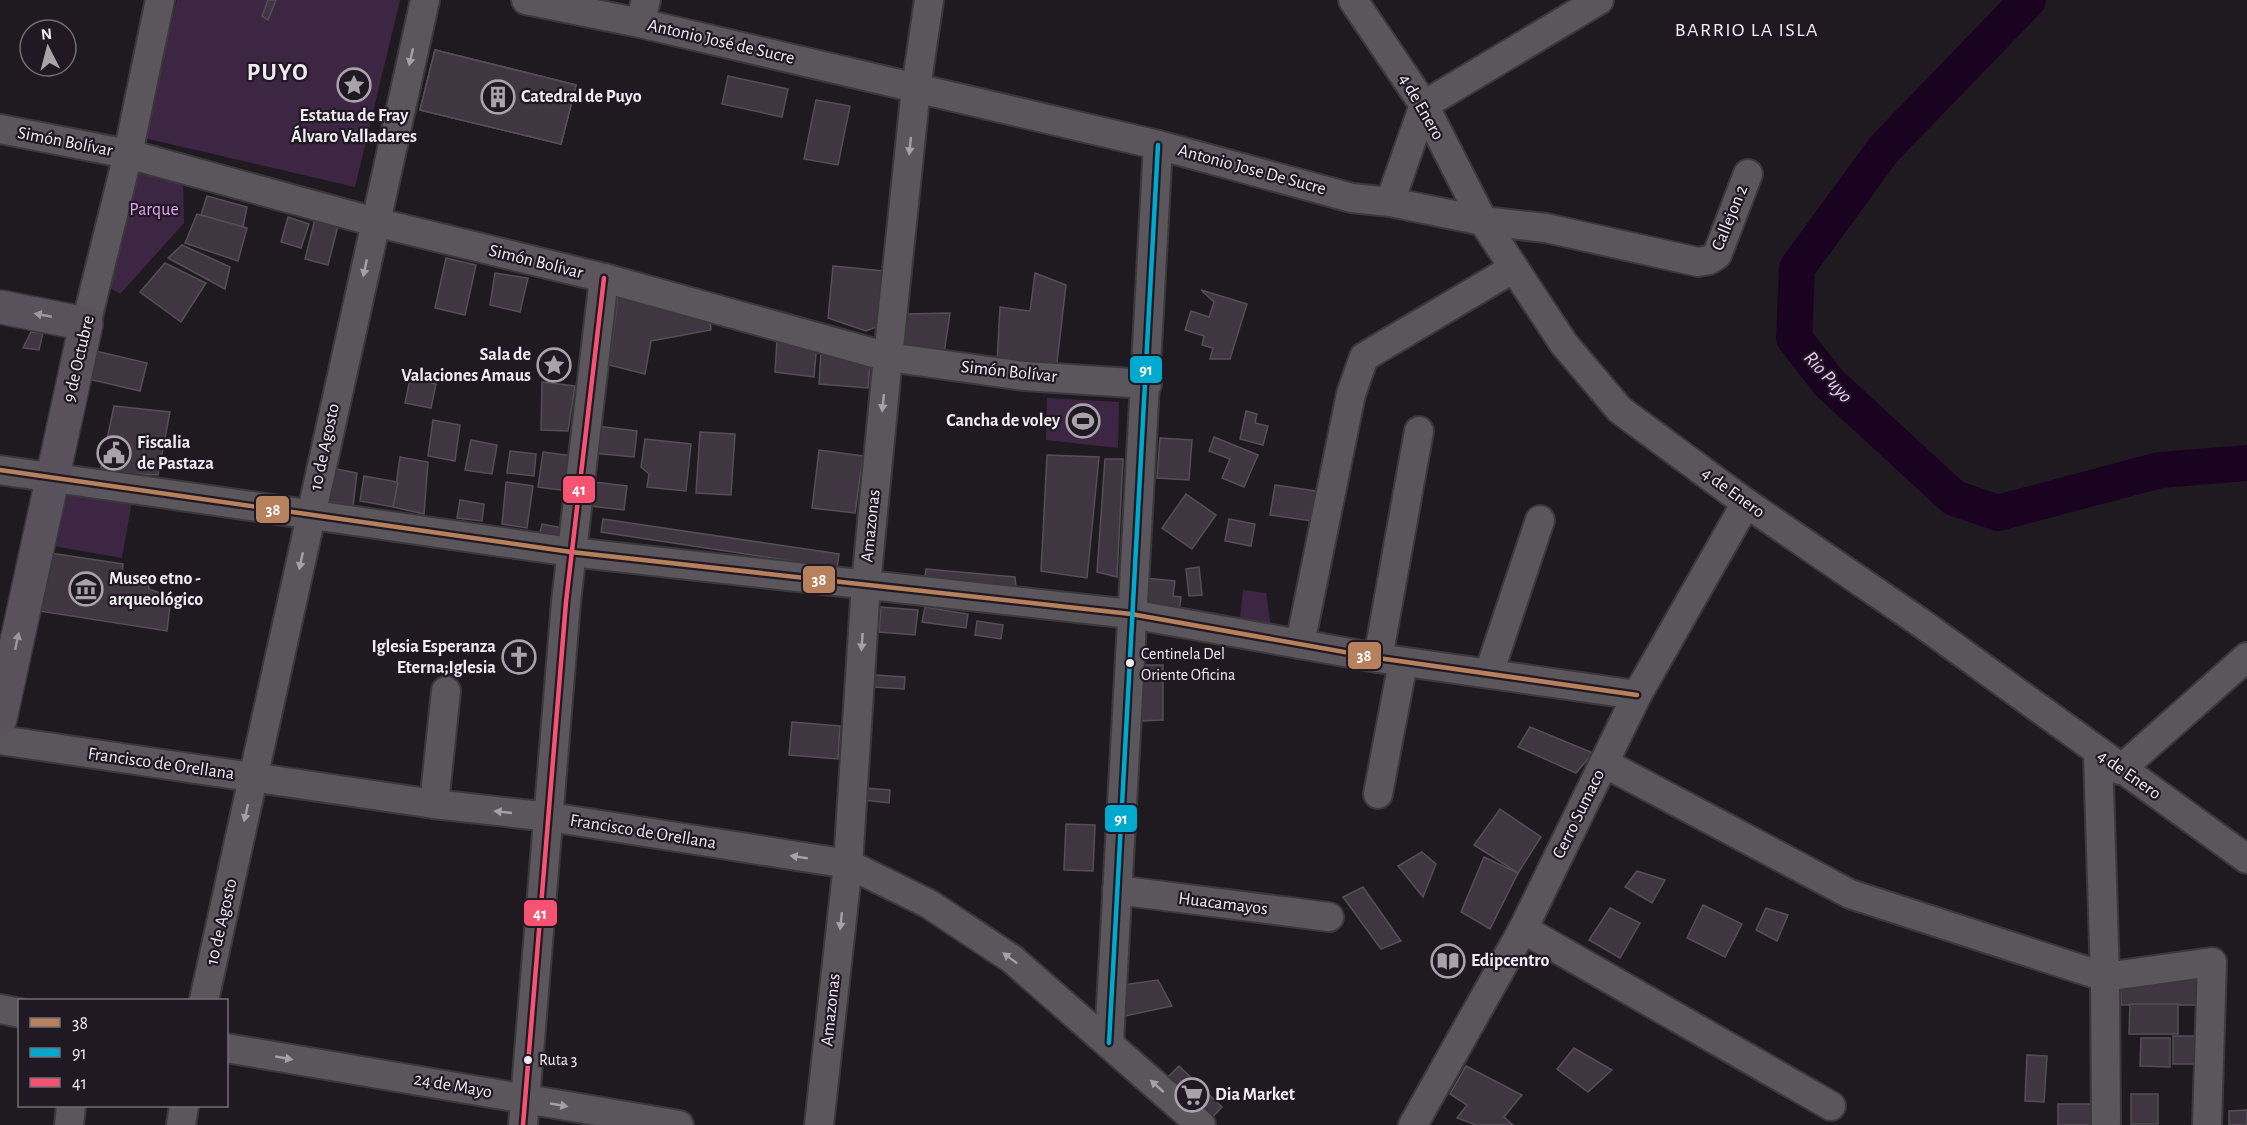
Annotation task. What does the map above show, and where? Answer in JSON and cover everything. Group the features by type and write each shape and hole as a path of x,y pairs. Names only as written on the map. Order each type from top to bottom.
{"main road":[{"path":"0,307 86,324"},
{"name":"9 de Octubre","path":"0,719 86,324"}],"street":[{"name":"9 de Octubre","path":"86,324 128,154 160,0"},
{"name":"10 de Agosto","path":"204,999 425,0"},
{"name":"Antonio José de Sucre","path":"526,0 643,12 916,88"},
{"name":"Amazonas","path":"819,1125 848,864 866,584 888,357 916,88 929,0"},
{"name":"4 de Enero","path":"1353,0 1424,105 1483,221 1564,344 1620,410 1746,503 1924,626 2109,762 2247,859"},
{"path":"1390,202 1424,105 1599,0"},
{"name":"Antonio Jose De Sucre","path":"916,88 1158,145 1353,198 1390,202 1483,221 1546,228 1698,262 1709,260"},
{"name":"Simón Bolívar","path":"0,129 128,154 375,222 604,278 888,357 1024,376 1147,384"},
{"path":"1109,1043 1131,614 1147,384 1158,145"},
{"name":"Callejon 2","path":"1709,260 1717,255 1748,174"},
{"path":"1300,644 1351,393 1364,357 1514,268"},
{"path":"524,1112 572,552 604,278"},
{"path":"1378,794 1391,660 1419,431"},
{"path":"0,470 572,552 1131,614 1391,660 1637,695"},
{"name":"Cerro Sumaco","path":"1413,1125 1523,929 1637,695 1746,503"},
{"path":"1489,673 1540,520"},
{"path":"2106,1125 2105,977 2109,762 2247,657"},
{"path":"434,804 446,691"},
{"name":"Francisco de Orellana","path":"0,740 434,804 550,817 848,864 929,904 1012,959 1201,1125"},
{"path":"1604,763 1850,894 2105,977 2212,962 2207,1125"},
{"name":"Huacamayos","path":"1117,890 1329,917"},
{"path":"1523,929 1831,1106"},
{"path":"0,1009 18,1013"},
{"name":"24 de Mayo","path":"228,1048 524,1112 679,1125"},
{"path":"69,1125 71,1107"},
{"path":"181,1125 184,1107"}],"green space":[{"path":"177,0 400,0 355,187 144,138"},
{"name":"Parque","path":"131,172 183,182 184,223 120,294 107,286"},
{"name":"Cancha de voley","path":"1047,398 1119,402 1118,448 1046,440"},
{"path":"58,483 133,496 122,558 47,545"},
{"path":"1243,590 1266,593 1272,633 1239,627"}],"building":[{"path":"268,0 276,0 268,20 262,16"},
{"name":"Catedral de Puyo","path":"435,50 576,85 561,144 420,110"},
{"name":"Catedral de Puyo","path":"435,50 576,85 561,144 420,110"},
{"name":"Catedral de Puyo","path":"435,50 576,85 561,144 420,110"},
{"path":"728,76 788,89 782,117 722,104"},
{"path":"816,100 850,106 838,165 804,159"},
{"path":"207,196 247,207 243,227 201,215"},
{"path":"197,214 247,228 238,261 185,243"},
{"path":"288,217 309,224 301,248 281,242"},
{"path":"315,219 338,226 328,265 305,259"},
{"path":"182,245 230,267 225,289 168,258"},
{"path":"446,258 476,265 465,315 435,308"},
{"path":"165,263 206,283 181,322 140,292"},
{"path":"833,266 884,271 879,326 866,331 828,318"},
{"path":"495,273 528,278 520,312 490,305"},
{"path":"1035,273 1066,285 1056,371 997,363 1000,307 1030,311"},
{"path":"1201,290 1247,304 1230,359 1210,359 1213,348 1202,345 1204,336 1185,330 1191,311 1209,317 1214,302"},
{"path":"618,296 710,319 711,330 651,341 645,374 609,365"},
{"path":"950,313 944,354 902,349 906,314"},
{"path":"31,332 43,333 39,350 23,348"},
{"path":"777,340 817,343 814,377 775,372"},
{"path":"87,349 147,363 140,391 80,377"},
{"path":"821,350 871,353 868,388 819,384"},
{"path":"410,379 436,384 431,408 405,403"},
{"path":"542,382 575,386 568,431 541,430"},
{"path":"114,406 170,412 158,475 100,472"},
{"path":"1246,411 1257,414 1255,423 1268,426 1263,445 1240,439"},
{"path":"433,420 460,425 455,461 428,456"},
{"path":"596,426 637,431 634,457 593,453"},
{"path":"700,432 735,434 731,495 696,493"},
{"path":"1214,437 1258,455 1244,487 1222,478 1230,459 1209,451"},
{"path":"1160,438 1192,440 1189,480 1157,478"},
{"path":"645,439 691,444 686,491 647,487 649,474 641,467"},
{"path":"471,440 497,445 492,474 465,470"},
{"path":"819,450 863,456 855,513 812,508"},
{"path":"510,451 536,454 534,476 507,473"},
{"path":"543,452 573,456 568,491 538,487"},
{"path":"1047,455 1099,457 1087,578 1041,571"},
{"path":"400,457 428,462 424,514 393,507"},
{"path":"1105,459 1123,459 1117,577 1097,572"},
{"path":"332,468 357,473 353,506 328,501"},
{"path":"364,476 398,482 393,507 360,501"},
{"path":"506,482 533,486 527,528 502,524"},
{"path":"594,482 627,486 624,510 591,506"},
{"path":"1275,485 1316,491 1312,521 1270,515"},
{"path":"1186,494 1216,515 1192,549 1162,528"},
{"path":"460,500 484,504 482,521 457,518"},
{"path":"603,519 839,554 837,568 601,532"},
{"path":"1229,519 1255,524 1251,546 1225,541"},
{"path":"542,524 563,528 560,541 539,537"},
{"path":"50,553 123,564 122,574 147,576 149,589 171,597 167,631 39,611"},
{"path":"1199,567 1202,595 1189,596 1186,569"},
{"path":"926,569 1015,577 1017,596 924,583"},
{"path":"1145,578 1175,581 1173,596 1181,597 1179,613 1142,609"},
{"path":"881,607 918,610 915,635 879,632"},
{"path":"925,607 968,614 966,628 922,622"},
{"path":"977,621 1003,625 1001,639 975,635"},
{"path":"1140,665 1163,665 1163,720 1140,721"},
{"path":"875,675 905,677 904,689 874,687"},
{"path":"792,722 840,726 838,759 789,755"},
{"path":"1530,727 1593,753 1576,773 1518,747"},
{"path":"865,788 890,790 889,803 864,800"},
{"path":"1500,809 1541,837 1518,873 1474,845"},
{"path":"1066,824 1095,825 1093,871 1064,870"},
{"path":"1422,852 1436,864 1423,897 1398,866"},
{"path":"1484,857 1518,873 1490,929 1461,912"},
{"path":"1637,871 1665,880 1652,903 1625,887"},
{"path":"1363,887 1401,941 1381,949 1343,897"},
{"path":"1703,905 1742,924 1725,957 1687,938"},
{"path":"1610,908 1640,923 1620,958 1589,940"},
{"path":"1766,908 1788,915 1777,941 1756,930"},
{"path":"2121,974 2198,974 2198,1005 2121,1005"},
{"path":"1158,980 1172,1006 1120,1017 1123,985"},
{"path":"2130,1004 2178,1004 2178,1034 2129,1034"},
{"path":"2173,1036 2202,1036 2202,1064 2173,1064"},
{"path":"2141,1038 2170,1038 2170,1067 2140,1066"},
{"path":"1574,1048 1612,1070 1588,1092 1557,1069"},
{"path":"2027,1055 2047,1056 2044,1102 2025,1101"},
{"name":"Dia Market","path":"1179,1066 1222,1107 1205,1125 1161,1084"},
{"path":"1466,1066 1522,1095 1504,1117 1513,1125 1476,1125 1457,1118 1467,1105 1450,1094"},
{"path":"2131,1094 2158,1094 2158,1124 2131,1124"},
{"path":"2058,1104 2094,1104 2093,1125 2058,1125"},
{"path":"2247,1110 2247,1125 2229,1125 2229,1111"}],"waterway":[{"name":"Rio Puyo","path":"2028,0 1884,149 1797,268 1794,338 1829,383 1954,498 1998,513 2160,470 2247,463"}],"transit line":[{"name":"91","path":"1109,1043 1158,145"},
{"name":"41","path":"523,1125 566,602 604,278"},
{"name":"38","path":"0,470 571,552 1131,614 1378,658 1637,695"}],"place":[{"name":"Estatua de Fray Álvaro Valladares","path":"354,85"},
{"name":"Catedral de Puyo","path":"498,97"},
{"name":"Sala de Valaciones Amaus","path":"554,365"},
{"name":"Cancha de voley","path":"1083,421"},
{"name":"Fiscalia de Pastaza","path":"114,453"},
{"name":"Museo etno - arqueológico","path":"86,589"},
{"name":"Iglesia Esperanza Eterna;Iglesia","path":"519,657"},
{"name":"Centinela Del Oriente Oficina","path":"1130,663"},
{"name":"Edipcentro","path":"1448,961"},
{"name":"Ruta 3","path":"528,1060"},
{"name":"Dia Market","path":"1192,1095"}],"district":[{"name":"BARRIO LA ISLA","path":"1747,30"},
{"name":"PUYO","path":"278,73"}]}
